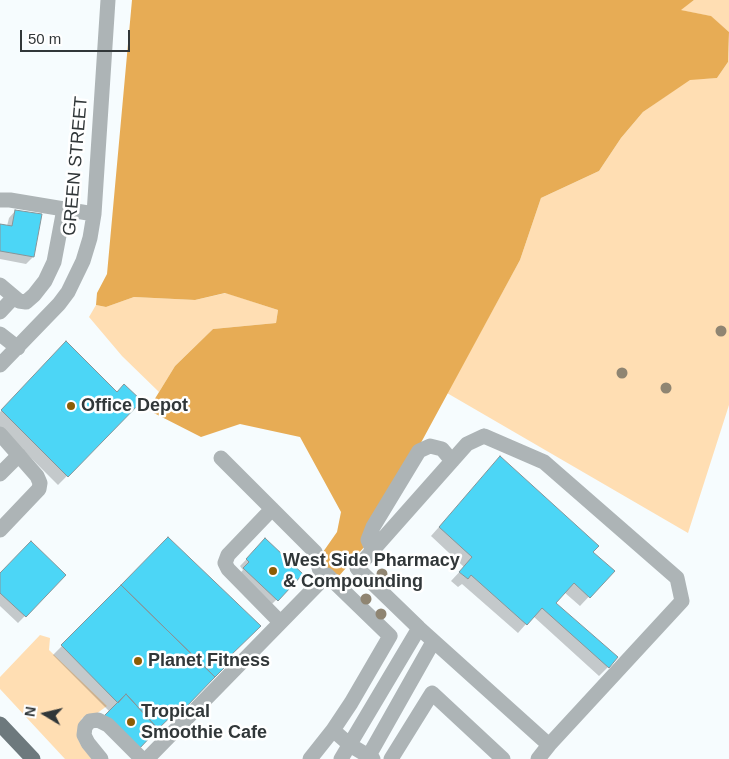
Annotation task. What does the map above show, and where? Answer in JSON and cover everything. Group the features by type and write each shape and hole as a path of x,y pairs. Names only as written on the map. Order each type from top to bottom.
{"main road":[{"path":"0,724 24,756"}],"street":[{"name":"GREEN STREET","path":"0,365 59,304 68,292 84,261 94,214 108,0"},
{"path":"0,200 94,214"},
{"path":"0,285 18,301 26,302 34,295 45,281 54,262 64,209"},
{"path":"0,312 14,298"},
{"path":"0,334 18,348"},
{"path":"0,434 37,476 40,483 39,489 0,530"},
{"path":"340,588 467,444 484,436 544,462 677,578 682,601 538,759"},
{"path":"373,550 368,540 373,527 419,451 430,446 442,449 452,461"},
{"path":"0,474 19,455"},
{"path":"221,458 315,552 325,577 340,588 390,636 351,703 310,759"},
{"path":"272,509 228,555 226,563 228,569 280,622"},
{"path":"357,568 434,642 549,746"},
{"path":"147,759 325,577"},
{"path":"341,759 419,628"},
{"path":"333,730 369,758 434,642"},
{"path":"391,759 432,693 503,759"},
{"path":"101,759 84,735 85,727 90,721 98,720 108,725 142,759"}],"shaded area":[{"path":"132,0 694,0 681,10 711,16 729,32 728,62 717,78 690,80 643,112 621,138 599,171 541,198 520,260 365,546 339,576 325,566 323,552 337,532 341,512 300,437 240,424 201,437 148,410 175,366 213,329 276,323 278,310 225,293 195,300 134,297 106,307 96,305 97,293 107,274"},
{"path":"694,0 729,0 729,32 710,16 680,10"},
{"path":"729,35 729,405 688,533 447,393 520,260 541,198 599,171 621,138 643,112 690,79 717,78 728,62"},
{"path":"226,293 278,310 276,323 213,329 175,366 159,392 122,356 89,317 96,305 106,307 134,297 195,300"},
{"path":"40,635 50,638 49,650 107,706 96,714 82,718 80,724 78,739 92,759 65,759 0,689 0,677"}],"building":[{"path":"15,210 42,214 34,257 0,251 0,224 12,226"},
{"name":"Office Depot","path":"66,341 117,392 124,384 142,401 68,477 1,410"},
{"path":"500,456 599,546 593,552 615,571 590,598 574,583 556,603 618,657 609,668 542,608 527,625 471,575 468,579 459,572 472,557 439,527"},
{"path":"168,537 261,626 229,657 232,660 215,677 121,585"},
{"name":"West Side Pharmacy & Compounding","path":"265,538 303,574 278,601 243,568 249,562 246,559"},
{"path":"31,541 66,575 26,617 0,593 0,573"},
{"name":"Planet Fitness","path":"121,585 215,677 186,707 184,704 158,729 126,694 118,703 61,645"},
{"name":"Tropical Smoothie Cafe","path":"126,694 158,729 138,750 104,716"}],"place":[{"name":"Office Depot","path":"71,406"},
{"name":"West Side Pharmacy & Compounding","path":"273,571"},
{"name":"Planet Fitness","path":"138,661"},
{"name":"Tropical Smoothie Cafe","path":"131,722"}]}
